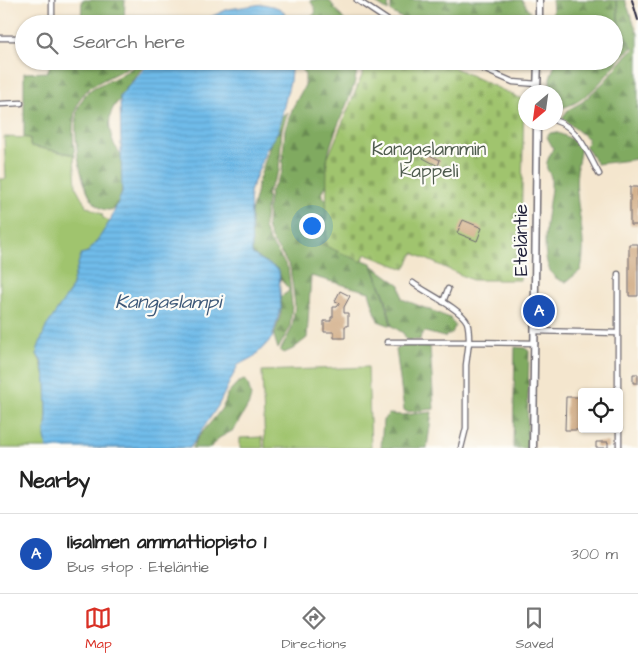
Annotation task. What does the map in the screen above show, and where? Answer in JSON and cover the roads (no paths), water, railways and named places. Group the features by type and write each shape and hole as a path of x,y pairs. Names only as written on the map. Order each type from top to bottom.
{"street":[{"path":"52,0 52,15"},
{"path":"357,0 380,15"},
{"path":"538,15 539,0"},
{"path":"0,38 15,38"},
{"path":"486,70 513,82 538,84 538,70"},
{"path":"0,104 21,103"},
{"path":"563,124 574,131 600,174"},
{"name":"Eteläntie","path":"533,448 537,130"},
{"path":"618,274 618,388"},
{"path":"412,283 455,309 464,318 469,329 466,365 466,428 461,448"},
{"path":"442,302 448,289"},
{"path":"535,331 617,333"},
{"path":"387,342 535,343"},
{"path":"619,433 619,448"}],"water":[{"path":"263,4 277,7 285,15 215,15 228,9"},
{"name":"Kangaslampi","path":"143,70 291,70 278,131 266,150 250,192 252,254 279,270 281,308 272,338 255,356 238,365 218,406 190,448 47,448 45,437 47,414 46,382 42,363 37,354 38,348 46,327 70,291 81,254 88,252 99,238 110,221 122,193 120,96"}],"railway":[{"path":"632,0 638,20"}],"place":[{"name":"Iisalmen ammattiopisto 1","path":"539,311"}],"park label":[{"name":"Kangaslammin kappeli","path":"429,160"}]}
